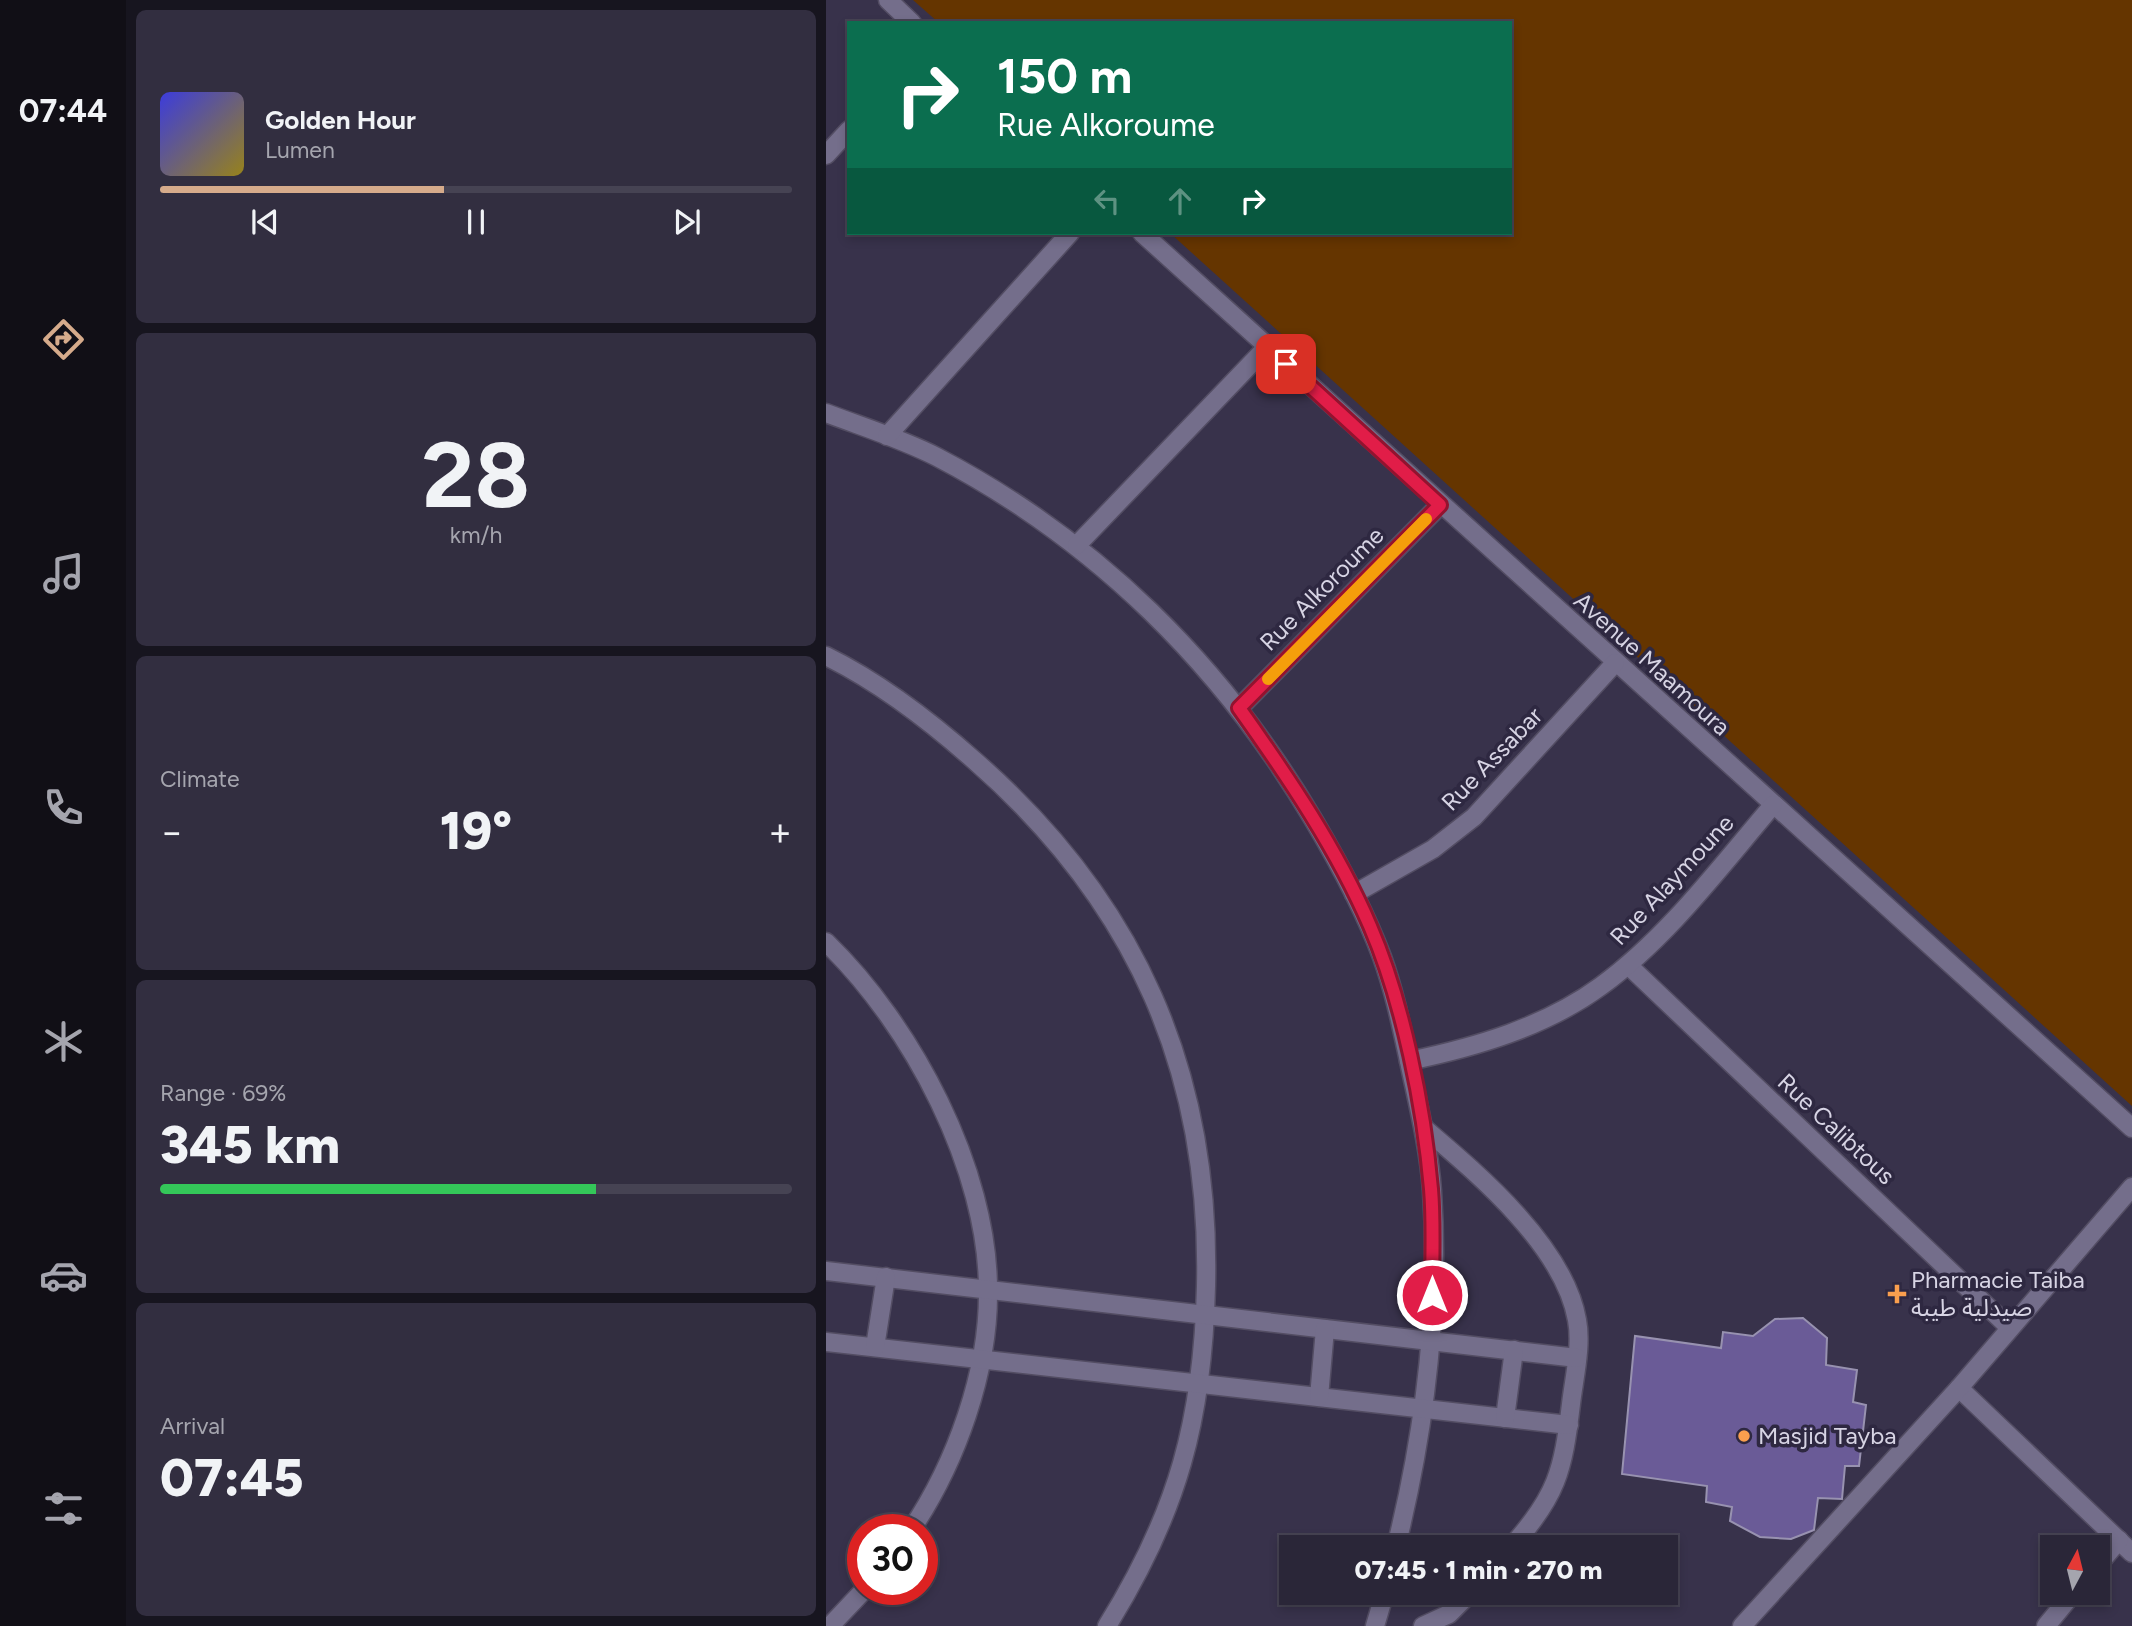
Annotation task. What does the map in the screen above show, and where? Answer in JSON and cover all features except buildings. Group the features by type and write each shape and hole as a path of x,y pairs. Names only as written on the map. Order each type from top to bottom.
{"street":[{"path":"888,0 910,21"},
{"path":"826,155 847,132"},
{"path":"887,436 1068,235"},
{"name":"Avenue Maamoura","path":"1144,235 2132,1128"},
{"path":"1077,545 1267,347"},
{"path":"826,413 935,456 985,484 1077,545 1163,622 1239,708 1301,799 1354,894 1390,981 1424,1128 1432,1192 1433,1341 1424,1409 1398,1535"},
{"name":"Rue Alkoroume","path":"1239,708 1440,505"},
{"path":"826,656 881,688 926,719 1014,795 1057,841 1095,892 1128,945 1165,1026 1194,1122 1203,1184 1205,1315 1201,1383 1188,1447 1168,1510 1107,1626"},
{"name":"Rue Assabar","path":"1354,894 1433,849 1474,817 1615,663"},
{"name":"Rue Alaymoune","path":"1409,1061 1488,1041 1527,1027 1599,988 1628,965 1687,906 1773,805"},
{"path":"826,942 859,974 925,1070 970,1184 978,1215 988,1290 980,1359 965,1425 933,1498 922,1514"},
{"name":"Rue Calibtous","path":"1628,965 2010,1328"},
{"path":"1424,1128 1506,1201 1561,1276 1570,1293 1577,1322 1577,1358 1569,1425 1559,1477 1548,1502 1521,1535"},
{"path":"1741,1626 1959,1388 2132,1188"},
{"path":"826,1271 1577,1358"},
{"path":"876,1347 887,1277"},
{"path":"1320,1397 1325,1329"},
{"path":"826,1342 1569,1425"},
{"path":"1505,1418 1514,1350"},
{"path":"1959,1388 2126,1547 2110,1557"},
{"path":"830,1626 850,1605"},
{"path":"1376,1626 1382,1605"},
{"path":"1423,1626 1449,1614 1458,1605"},
{"path":"2046,1626 2063,1605"}],"shaded area":[{"path":"913,0 2132,0 2132,1106 1172,235 1512,235 1512,21 937,21"}],"slow traffic":[{"path":"1268,679 1426,519"}],"place":[{"name":"Pharmacie Taiba صيدلية طيبة","path":"1897,1294"},
{"name":"Masjid Tayba","path":"1744,1436"}],"route":[{"path":"1286,364 1440,505 1239,708 1301,799 1354,894 1383,958 1394,992 1424,1128 1432,1192 1432,1295"}]}
